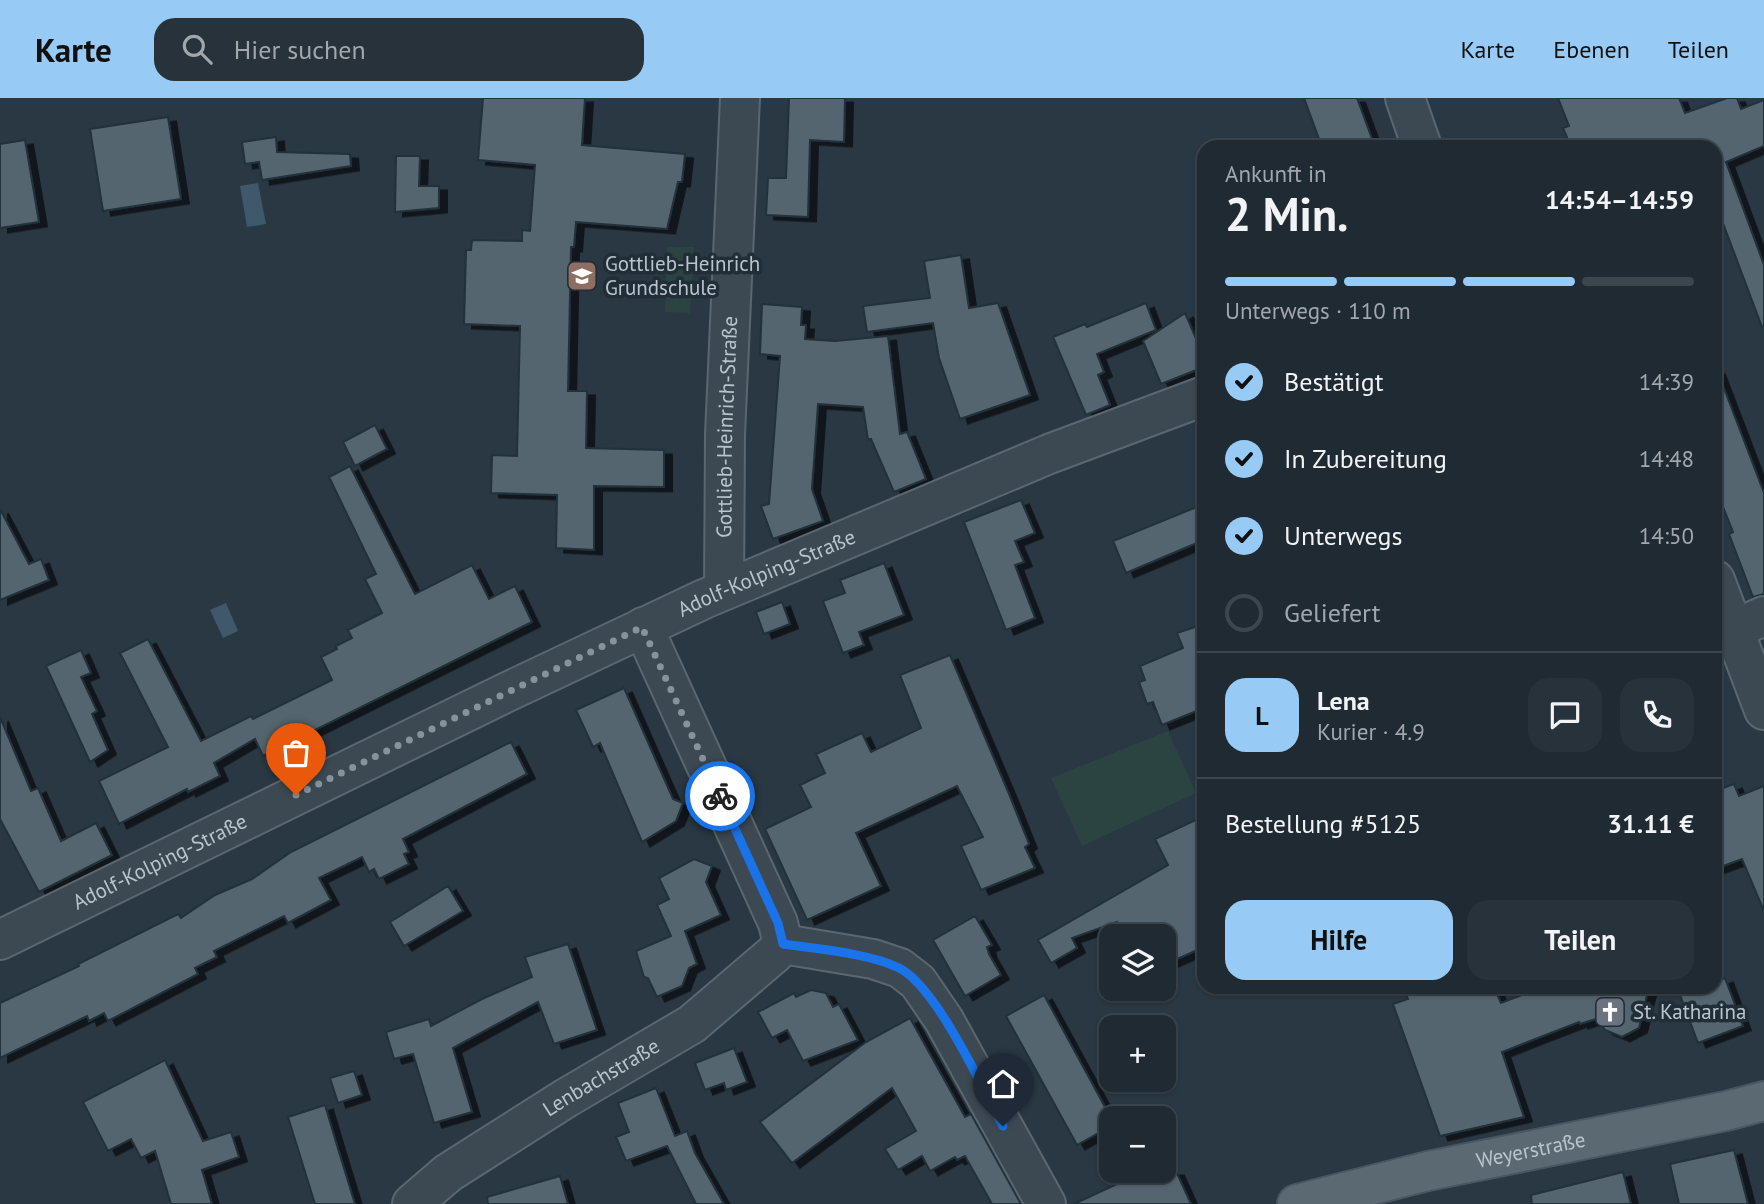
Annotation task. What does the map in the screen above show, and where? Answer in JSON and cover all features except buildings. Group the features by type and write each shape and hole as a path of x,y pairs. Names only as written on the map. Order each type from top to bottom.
{"main road":[{"name":"Weyerstraße","path":"1297,1204 1428,1171 1764,1101"}],"street":[{"name":"Gottlieb-Heinrich-Straße","path":"724,590 725,435 740,98"},
{"path":"1405,98 1420,140"},
{"name":"Adolf-Kolping-Straße","path":"0,940 642,627 1037,459 1197,399"},
{"path":"1722,589 1749,623 1764,710"},
{"path":"642,627 778,923 783,944 873,959 900,968 918,982 944,1020 1046,1204"},
{"name":"Lenbachstraße","path":"412,1204 459,1167 566,1098 692,1024 783,944"}],"green space":[{"path":"667,247 694,247 690,313 665,312"},
{"path":"1168,731 1196,793 1082,846 1051,778"}],"water":[{"path":"258,183 266,224 247,227 240,186"},
{"path":"226,603 238,631 223,638 210,610"}],"way so far":[{"path":"296,795 642,627 720,796"}],"place":[{"name":"Gottlieb-Heinrich Grundschule","path":"582,276"},
{"name":"St. Katharina","path":"1610,1012"}],"route":[{"path":"720,796 778,923 783,944 873,959 900,968 918,982 944,1020 1003,1126"}]}
